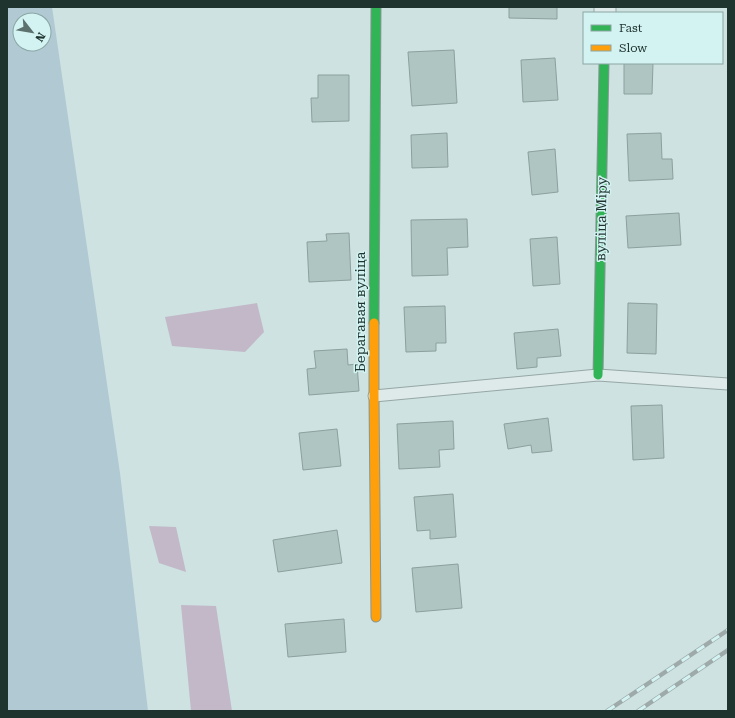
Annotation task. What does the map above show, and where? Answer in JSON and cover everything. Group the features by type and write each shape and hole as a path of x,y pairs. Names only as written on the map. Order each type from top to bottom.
{"street":[{"name":"Берагавая вуліца","path":"376,7 374,396 376,617"},
{"name":"вуліца Міру","path":"598,375 604,64"}],"lane":[{"path":"374,396 598,375 728,384"}],"shaded area":[{"path":"7,7 52,7 120,473 148,711 7,711"},
{"path":"257,303 264,332 245,352 172,346 165,317"},
{"path":"149,526 176,527 186,572 159,563"},
{"path":"181,605 216,606 232,711 191,711"}],"building":[{"path":"509,7 557,7 557,19 509,18"},
{"path":"454,50 457,103 412,106 408,52"},
{"path":"555,58 558,100 523,102 521,60"},
{"path":"624,64 653,64 652,94 624,94"},
{"path":"318,75 349,75 349,121 312,122 311,98 318,98"},
{"path":"447,133 448,167 412,168 411,135"},
{"path":"661,133 662,159 672,159 673,179 629,181 627,134"},
{"path":"555,149 558,192 532,195 528,152"},
{"path":"679,213 681,245 628,248 626,216"},
{"path":"467,219 468,247 447,248 448,275 412,276 411,220"},
{"path":"349,233 351,280 309,282 307,242 327,241 326,234"},
{"path":"557,237 560,284 533,286 530,239"},
{"path":"628,303 657,304 656,354 627,353"},
{"path":"445,306 446,343 436,343 436,351 406,352 404,307"},
{"path":"558,329 561,356 537,358 537,367 517,369 514,333"},
{"path":"347,349 348,365 357,364 359,391 309,395 307,369 316,368 314,351"},
{"path":"662,405 664,458 633,460 631,406"},
{"path":"548,418 552,451 532,453 531,445 508,449 504,424"},
{"path":"453,421 454,449 439,450 440,467 399,469 397,424"},
{"path":"337,429 341,466 303,470 299,433"},
{"path":"453,494 456,537 430,539 430,530 417,531 414,497"},
{"path":"337,530 342,563 278,572 273,540"},
{"path":"458,564 462,608 416,612 412,568"},
{"path":"344,619 346,652 288,657 285,624"}],"railway":[{"path":"607,711 728,630"},
{"path":"638,711 728,650"}],"traffic: fast":[{"path":"374,323 376,7"},
{"path":"598,375 604,64"}],"traffic: slow":[{"path":"374,323 376,617"}]}
